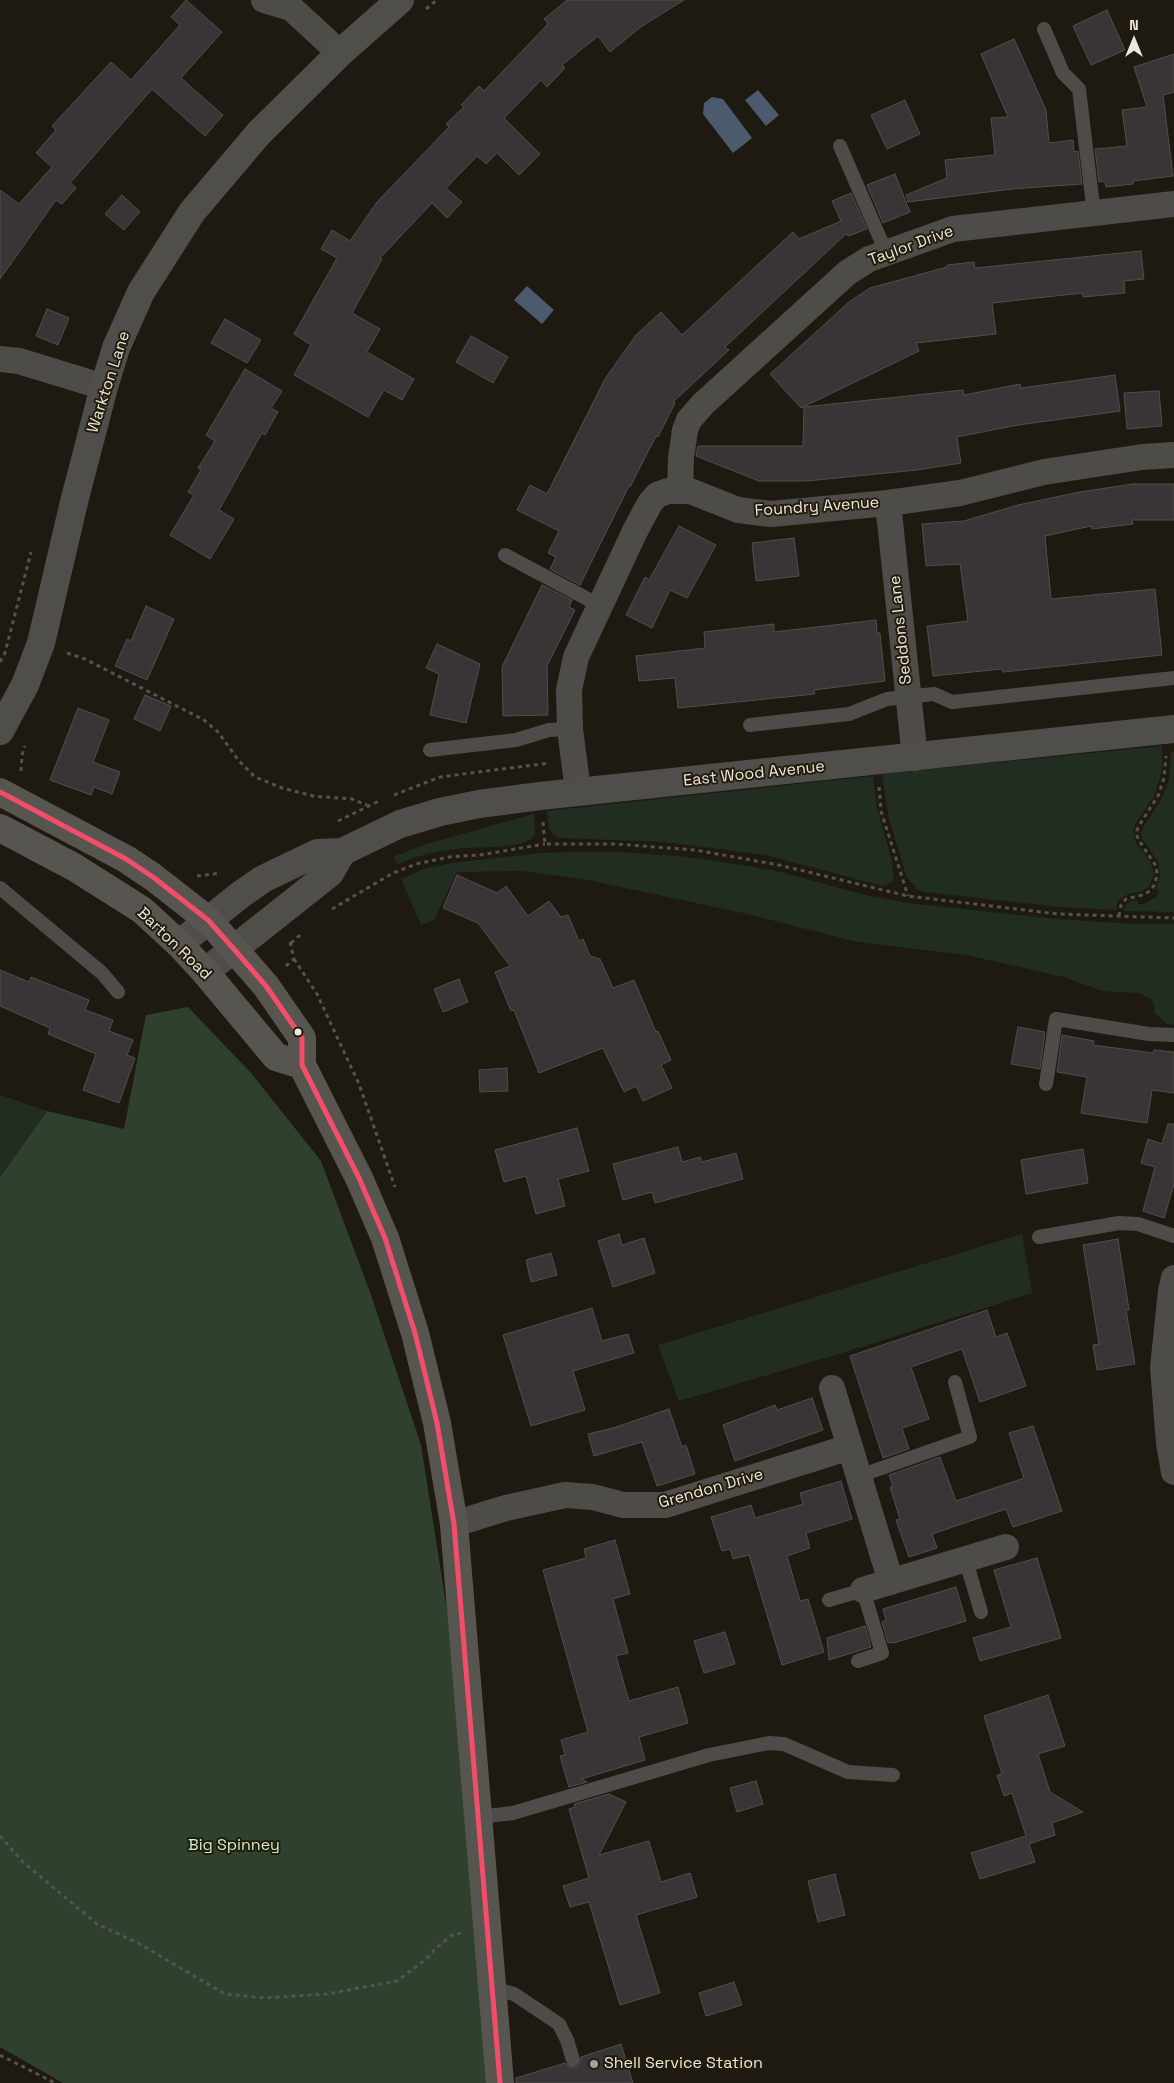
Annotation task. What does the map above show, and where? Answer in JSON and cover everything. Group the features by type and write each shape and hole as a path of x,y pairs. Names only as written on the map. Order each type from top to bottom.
{"main road":[{"path":"0,792 126,859 166,886 208,920 234,948 266,986 302,1038 302,1065 359,1178 385,1238 414,1333 437,1423 454,1524 500,2083"},
{"name":"Barton Road","path":"0,828 74,866 142,910 180,944 276,1057 302,1065"}],"street":[{"path":"264,0 291,8 340,53"},
{"name":"Warkton Lane","path":"0,731 25,685 43,636 74,502 104,387 116,348 141,292 192,212 259,133 340,53 411,6"},
{"name":"Taylor Drive","path":"680,490 681,458 685,430 689,420 703,404 847,273 869,259 953,230 1174,204"},
{"path":"0,359 19,361 104,387"},
{"name":"Foundry Avenue","path":"578,792 570,729 569,690 576,657 599,605 650,503 657,495 680,490 704,496 738,510 771,514 888,503 960,493 1044,472 1142,457 1174,455"},
{"name":"Seddons Lane","path":"888,503 915,758"},
{"name":"East Wood Avenue","path":"180,944 208,920 263,879 317,853 342,852 400,824 440,812 479,804 578,792 915,758 1170,740"},
{"path":"205,972 330,873 342,852"},
{"path":"1174,1278 1171,1290 1163,1368 1169,1443 1174,1472"},
{"path":"832,1388 891,1582"},
{"name":"Grendon Drive","path":"454,1524 506,1508 565,1495 593,1497 623,1505 665,1505 850,1447"},
{"path":"863,1590 966,1561 1006,1547"}],"lane":[{"path":"1044,28 1063,73 1079,89 1094,214"},
{"path":"840,146 886,252"},
{"path":"504,555 599,605"},
{"path":"750,725 849,714 887,699 934,694 952,702 1174,678"},
{"path":"430,750 516,740 549,730 570,729"},
{"path":"0,888 102,973 118,992"},
{"path":"1046,1084 1056,1019 1148,1034 1174,1036"},
{"path":"1039,1237 1119,1223 1138,1224 1174,1236"},
{"path":"859,1476 970,1437 955,1382"},
{"path":"966,1561 981,1612"},
{"path":"829,1600 863,1590 882,1654 858,1661"},
{"path":"478,1817 513,1813 709,1755 769,1743 784,1744 848,1772 893,1775"},
{"path":"492,1988 514,1994 559,2024 574,2060"}],"path":[{"path":"411,6 437,0"},
{"path":"69,643 67,652 85,659 204,720 218,732 239,761 255,776 290,790 313,796 352,799 368,806"},
{"path":"1120,916 1121,905 1126,899 1142,895 1155,884 1156,866 1138,839 1136,832 1158,796 1164,778 1170,740"},
{"path":"878,783 881,811 908,896"},
{"path":"542,820 546,844"},
{"path":"328,912 393,873 416,864 449,857 480,855 546,844 616,844 695,850 779,865 908,896 1058,914 1174,918"},
{"path":"191,875 199,877 228,872"},
{"path":"291,943 306,930"},
{"path":"284,968 294,959 291,943 286,936"},
{"path":"0,1836 23,1862 97,1924 138,1943 225,1994 265,1998 327,1994 396,1981 425,1960 452,1935"},
{"path":"0,2055 55,2083"}],"green space":[{"path":"1162,746 1162,770 1155,795 1133,830 1136,843 1150,861 1154,875 1149,886 1143,891 1128,894 1118,901 1116,910 1059,907 925,892 918,890 907,878 889,819 882,774"},
{"path":"1174,751 1174,912 1123,911 1131,901 1137,900 1138,904 1144,904 1156,897 1159,892 1156,889 1160,876 1158,862 1142,838 1141,833 1163,796 1169,780 1171,752"},
{"path":"873,776 877,808 892,861 894,881 883,886 765,855 665,842 562,838 555,836 549,829 547,811"},
{"path":"534,814 535,834 531,839 520,844 461,848 436,852 415,857 398,864 393,857 426,844"},
{"path":"619,852 679,856 749,866 780,872 869,896 907,903 1057,919 1134,924 1174,924 1174,1025 1167,1024 1154,1013 1155,1007 1152,1000 1139,993 1102,991 1064,977 966,955 858,942 743,913 588,880 522,871 457,872 434,920 421,925 401,879 423,869 452,863 540,853"},
{"name":"Big Spinney","path":"188,1007 251,1073 321,1161 371,1295 421,1445 453,1649 488,2083 63,2083 0,2047 0,1177 47,1111 124,1129 146,1015"},
{"path":"0,1095 47,1111 0,1177"},
{"path":"1022,1234 1032,1293 839,1354 679,1401 658,1345"}],"water":[{"path":"758,90 779,115 766,126 745,100"},
{"path":"712,97 723,99 752,138 733,153 703,114 704,103"},
{"path":"527,286 554,310 542,324 514,300"}],"building":[{"path":"186,0 222,32 181,78 223,115 205,136 152,89 70,183 76,188 62,204 56,200 0,279 0,190 19,204 52,167 36,153 56,130 52,126 111,62 131,80 180,25 171,17"},
{"path":"567,0 684,0 642,26 610,52 598,36 562,65 565,68 547,87 541,80 504,118 540,154 519,175 497,153 486,164 477,156 446,188 462,202 447,218 432,203 380,258 382,259 352,313 380,329 367,352 414,379 402,400 384,390 368,417 294,375 311,345 294,334 337,258 321,249 332,230 350,241 377,202 449,127 446,124 464,107 461,105 479,86 484,91 548,24 544,19"},
{"path":"1107,10 1125,50 1091,65 1073,26"},
{"path":"1014,39 1046,110 1049,143 1073,140 1074,152 1078,151 1082,184 1012,189 908,202 906,195 947,178 945,160 995,155 991,118 1008,117 981,54"},
{"path":"1174,54 1174,92 1163,95 1173,176 1133,181 1133,184 1106,187 1105,181 1099,182 1095,149 1127,146 1122,110 1147,107 1134,67"},
{"path":"905,100 920,134 887,149 871,115"},
{"path":"895,174 910,212 883,223 867,185"},
{"path":"851,193 867,229 848,236 847,233 725,347 729,350 673,402 675,403 658,437 656,436 629,486 580,585 550,569 556,557 548,553 559,531 517,510 530,485 547,494 605,379 636,335 661,312 682,335 793,232 799,239 841,221 832,201"},
{"path":"122,195 140,212 124,230 105,214"},
{"path":"1141,251 1144,279 1124,281 1125,293 1083,297 1082,293 992,303 996,334 916,343 919,351 801,408 770,374 849,302 870,288 947,267 947,265 974,262 975,268"},
{"path":"47,309 69,318 58,345 36,336"},
{"path":"225,319 261,340 247,363 211,343"},
{"path":"471,336 508,357 493,383 456,362"},
{"path":"245,369 282,391 271,408 278,412 265,435 262,433 219,510 234,519 210,559 170,535 194,495 188,492 201,470 198,468 215,441 206,435"},
{"path":"1115,375 1120,411 1018,425 957,437 961,463 917,470 807,481 759,481 696,456 698,446 803,446 804,407 963,390 964,395 1020,384 1021,388"},
{"path":"1159,391 1162,426 1127,429 1124,393"},
{"path":"1133,484 1174,484 1174,520 1132,520 1133,524 1092,529 1091,526 1045,536 1051,599 1155,589 1162,655 1003,672 1002,669 933,676 927,626 968,621 960,564 926,566 922,524 964,521 1018,505 1080,492"},
{"path":"679,526 716,545 687,598 670,590 652,628 626,615 645,577 649,580"},
{"path":"794,538 799,576 756,581 752,543"},
{"path":"542,585 572,600 569,607 575,610 547,666 548,715 503,716 502,667"},
{"path":"146,606 174,619 147,680 115,666 127,639 131,641"},
{"path":"876,620 877,633 880,633 885,681 814,690 815,694 678,708 675,678 639,681 636,656 705,648 704,632 774,624 774,632"},
{"path":"437,644 480,664 466,723 430,715 439,674 426,668"},
{"path":"145,695 171,706 160,731 134,719"},
{"path":"78,708 109,720 93,762 120,772 112,794 94,787 91,795 50,780"},
{"path":"457,875 497,893 506,886 528,916 549,901 561,917 568,915 579,941 583,939 590,956 600,959 613,988 634,980 656,1032 658,1031 671,1060 661,1065 672,1088 643,1101 636,1086 624,1092 603,1048 539,1073 514,1010 511,1011 495,972 510,966 478,923 443,908"},
{"path":"0,970 29,982 31,977 89,1000 85,1010 113,1020 109,1031 133,1040 127,1055 135,1058 119,1103 83,1090 96,1054 48,1034 50,1028 0,1006"},
{"path":"459,979 468,1002 443,1012 434,989"},
{"path":"1018,1027 1045,1032 1040,1069 1011,1064"},
{"path":"1062,1035 1094,1041 1093,1045 1153,1053 1154,1050 1174,1052 1174,1093 1152,1090 1147,1123 1081,1113 1087,1077 1057,1072"},
{"path":"507,1068 508,1091 480,1092 479,1070"},
{"path":"1168,1124 1174,1124 1174,1184 1164,1218 1143,1211 1155,1167 1141,1163 1148,1139 1162,1144"},
{"path":"577,1128 589,1171 558,1179 565,1206 536,1214 526,1176 504,1182 495,1150"},
{"path":"678,1147 682,1162 700,1157 702,1162 736,1153 743,1179 655,1203 652,1192 623,1200 613,1164"},
{"path":"1083,1149 1088,1183 1026,1194 1021,1160"},
{"path":"619,1234 622,1245 644,1238 655,1273 613,1287 598,1241"},
{"path":"1118,1239 1129,1310 1126,1310 1135,1364 1097,1370 1093,1345 1099,1344 1083,1245"},
{"path":"551,1253 557,1275 531,1282 526,1260"},
{"path":"592,1308 602,1341 628,1334 634,1353 573,1371 585,1410 531,1426 503,1335"},
{"path":"987,1310 996,1337 1007,1333 1026,1386 980,1402 962,1349 911,1367 929,1419 902,1428 909,1449 883,1458 850,1356"},
{"path":"812,1398 823,1430 735,1461 723,1425 775,1405 777,1410"},
{"path":"669,1409 682,1447 686,1445 695,1474 657,1486 642,1442 594,1456 588,1434 613,1428"},
{"path":"1033,1426 1062,1511 1013,1527 1006,1509 932,1534 937,1548 909,1557 896,1520 900,1519 890,1487 893,1486 889,1475 940,1457 956,1501 1024,1478 1009,1433"},
{"path":"841,1481 852,1519 806,1533 810,1548 787,1556 800,1601 808,1599 824,1652 782,1665 749,1555 733,1559 730,1549 722,1551 711,1517 751,1505 755,1518 803,1504 800,1493"},
{"path":"615,1540 630,1594 613,1599 628,1653 616,1656 629,1701 678,1687 688,1723 639,1737 645,1760 581,1779 587,1782 569,1787 560,1756 565,1755 561,1740 588,1732 543,1570 586,1558 584,1549"},
{"path":"1037,1558 1061,1638 980,1661 973,1638 1011,1627 994,1570"},
{"path":"956,1587 966,1621 888,1643 882,1622 886,1620 883,1609"},
{"path":"865,1626 871,1647 829,1660 827,1638"},
{"path":"725,1632 735,1664 704,1673 694,1641"},
{"path":"1048,1695 1065,1746 1038,1754 1050,1792 1083,1812 1052,1823 1055,1835 1029,1844 1035,1862 980,1879 971,1853 1026,1836 1012,1793 1004,1796 997,1775 1002,1774 984,1716"},
{"path":"756,1781 763,1804 737,1812 730,1788"},
{"path":"609,1794 626,1802 599,1855 649,1841 661,1882 690,1873 697,1897 636,1915 660,1993 620,2005 589,1902 570,1907 563,1886 589,1878 569,1809 575,1807 574,1804"},
{"path":"835,1874 845,1915 818,1922 808,1881"},
{"path":"734,1982 742,2005 706,2016 699,1993"},
{"name":"Shell Service Station","path":"621,2044 633,2083 516,2083 516,2078 565,2063 571,2068 576,2068 581,2062 581,2057"}],"transit line":[{"path":"0,792 126,859 153,877 208,920 266,986 302,1038 302,1065 359,1178 385,1238 415,1333 437,1423 454,1524 500,2083"}],"place":[{"name":"Shell Service Station","path":"594,2064"}]}
